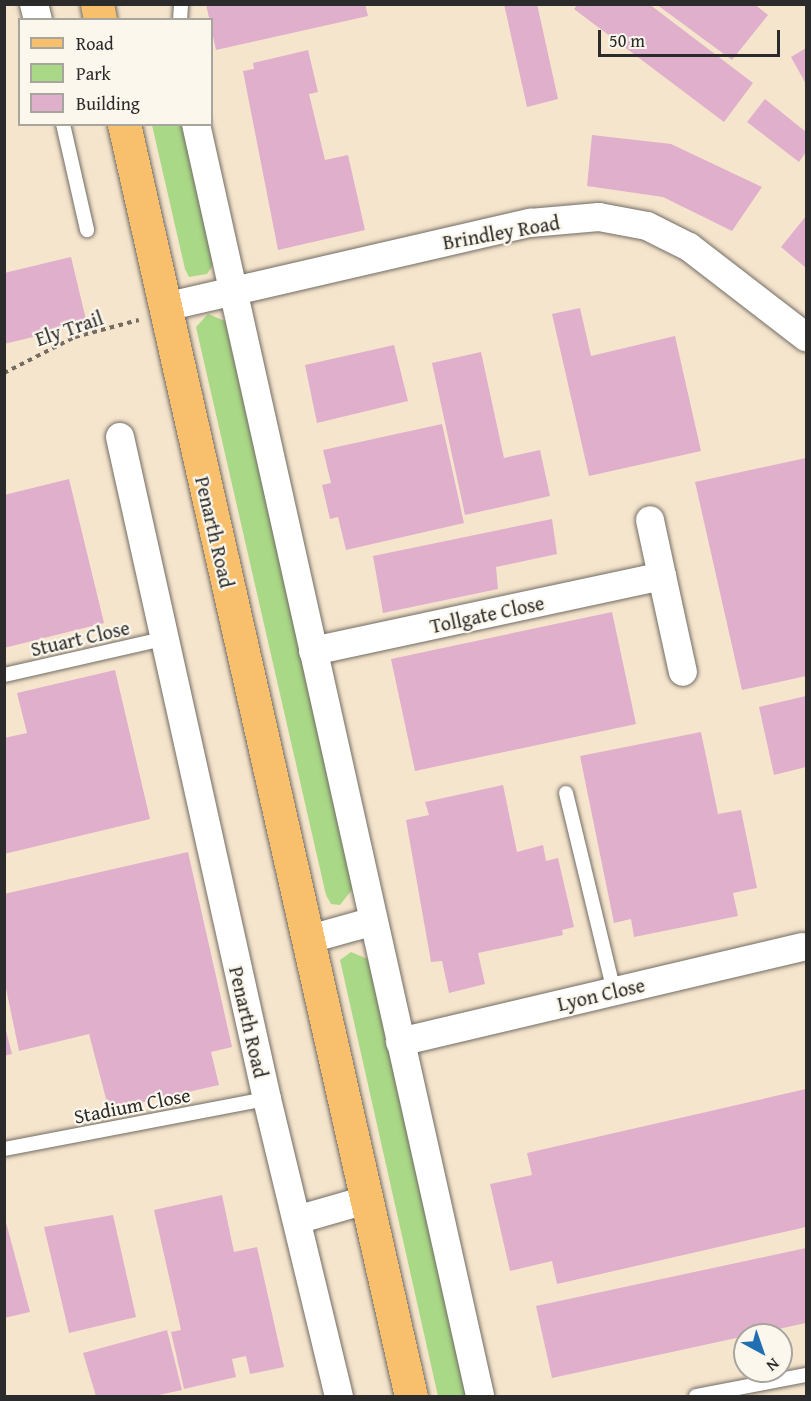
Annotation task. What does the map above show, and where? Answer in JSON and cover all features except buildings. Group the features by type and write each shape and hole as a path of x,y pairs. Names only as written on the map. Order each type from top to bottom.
{"main road":[{"name":"Penarth Road","path":"124,126 156,313 310,939 411,1396"}],"street":[{"path":"196,126 371,922 480,1396"},
{"name":"Brindley Road","path":"156,313 234,289 530,223 599,217 647,226 689,247 807,337"},
{"name":"Penarth Road","path":"120,437 163,639 267,1099 300,1219 339,1396"},
{"path":"650,520 683,672"},
{"name":"Tollgate Close","path":"313,651 662,576"},
{"path":"310,939 371,922"},
{"name":"Lyon Close","path":"400,1042 802,947"},
{"path":"300,1219 366,1200"}],"lane":[{"path":"63,126 87,230"},
{"name":"Stuart Close","path":"4,675 163,639"},
{"path":"566,793 614,991"},
{"name":"Stadium Close","path":"4,1149 267,1099"},
{"path":"696,1396 807,1375"}],"path":[{"name":"Ely Trail","path":"4,373 75,337 156,313"}],"green space":[{"path":"152,126 183,126 213,265 207,274 189,277 185,269"},
{"path":"208,314 225,321 354,887 340,905 331,904 326,895 196,327"},
{"path":"351,952 370,960 469,1396 438,1396 340,960"}]}
